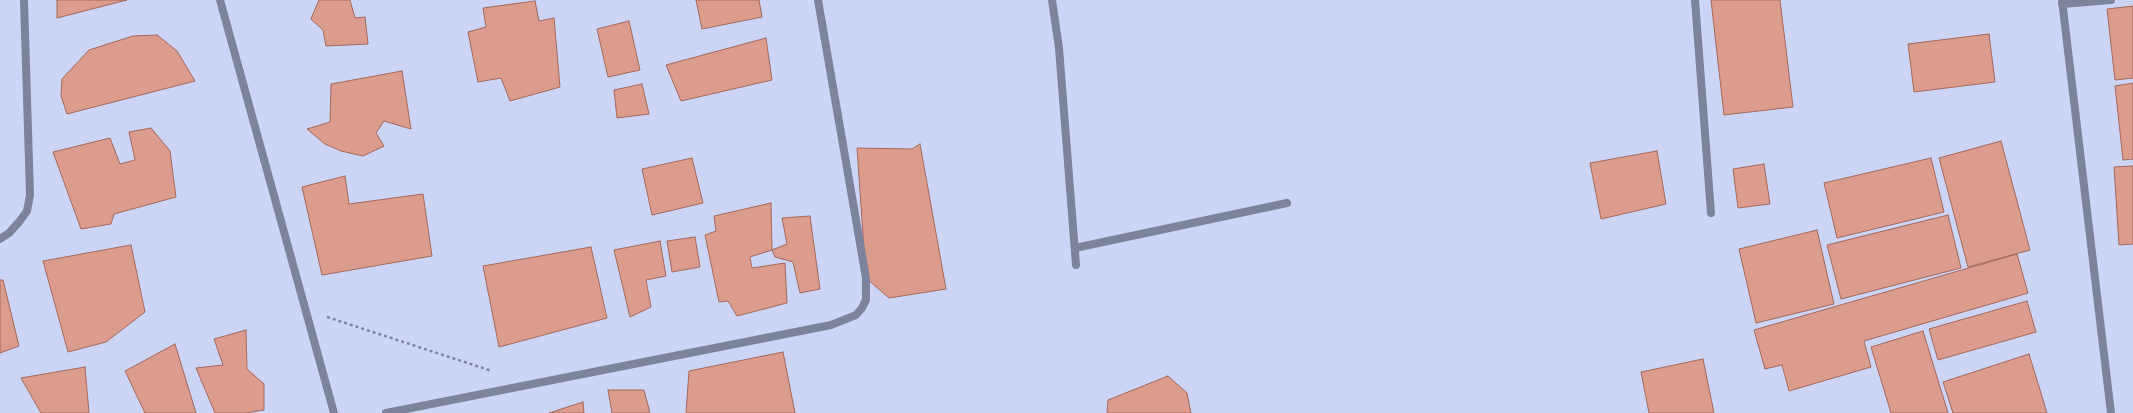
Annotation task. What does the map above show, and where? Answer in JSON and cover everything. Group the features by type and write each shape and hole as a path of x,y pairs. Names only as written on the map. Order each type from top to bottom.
{"street":[{"path":"0,239 9,233 19,222 27,210 30,195 24,0"},
{"path":"220,0 334,413"},
{"path":"386,413 831,325 856,315 866,300 866,278 818,0"},
{"path":"1052,0 1058,48 1076,265"},
{"path":"1695,0 1711,213"},
{"path":"2111,0 2062,2 2111,413"},
{"path":"1075,248 1287,203"}],"path":[{"path":"306,310 494,372"}],"building":[{"path":"57,0 127,0 57,18"},
{"path":"319,0 350,0 355,18 365,17 368,44 326,46 323,30 311,19"},
{"path":"696,0 759,0 762,17 702,29"},
{"path":"1711,0 1780,0 1793,107 1724,115"},
{"path":"535,1 539,21 554,18 560,87 510,101 501,78 478,82 468,32 486,27 483,8"},
{"path":"2133,6 2133,78 2115,80 2107,9"},
{"path":"629,21 640,70 608,77 597,29"},
{"path":"1989,34 1995,82 1914,92 1908,44"},
{"path":"157,35 177,51 195,81 67,114 61,96 62,79 89,50 133,36"},
{"path":"766,38 772,80 681,101 666,65"},
{"path":"402,71 411,129 384,121 376,133 384,146 363,156 341,151 325,144 307,129 330,122 331,84"},
{"path":"2133,83 2133,159 2123,160 2115,86"},
{"path":"642,84 649,114 617,118 614,90"},
{"path":"151,128 170,151 176,197 114,214 111,224 81,229 53,152 110,138 120,164 135,160 129,132"},
{"path":"2001,141 2030,250 1968,267 1939,158"},
{"path":"920,144 946,289 889,298 866,278 857,148 912,149"},
{"path":"1657,151 1666,204 1601,219 1590,163"},
{"path":"692,158 703,203 652,215 642,169"},
{"path":"1931,158 1944,212 1837,238 1824,183"},
{"path":"1764,164 1770,204 1738,208 1733,169"},
{"path":"2133,166 2133,244 2119,245 2114,167"},
{"path":"345,176 349,204 423,194 432,256 322,275 302,187"},
{"path":"771,203 772,250 750,257 752,268 785,263 787,303 737,316 728,301 719,302 705,235 716,231 714,216"},
{"path":"1948,215 1961,268 1841,299 1827,245"},
{"path":"810,216 820,289 800,293 793,262 775,257 772,250 787,244 782,218"},
{"path":"1817,230 1834,304 1756,323 1739,249"},
{"path":"695,237 700,267 672,272 667,241"},
{"path":"660,241 666,276 646,280 651,307 630,317 614,250"},
{"path":"131,245 145,312 106,342 68,352 43,261"},
{"path":"591,247 607,318 499,347 483,266"},
{"path":"2017,254 2028,293 1864,341 1871,367 1789,391 1782,365 1765,369 1754,330"},
{"path":"0,280 3,280 19,346 0,353"},
{"path":"2027,301 2036,332 1938,360 1929,329"},
{"path":"246,330 247,369 264,384 264,410 246,413 215,413 196,368 223,365 214,339"},
{"path":"1923,331 1948,413 1891,413 1871,347"},
{"path":"175,344 196,413 145,413 125,371"},
{"path":"783,352 795,413 686,413 689,371"},
{"path":"2029,354 2047,413 1953,413 1943,382"},
{"path":"1703,359 1714,413 1649,413 1641,372"},
{"path":"85,367 89,413 41,413 21,378"},
{"path":"1168,376 1187,393 1191,413 1107,413 1108,400"},
{"path":"608,390 644,390 650,413 612,413"},
{"path":"583,402 584,413 549,413"}]}
